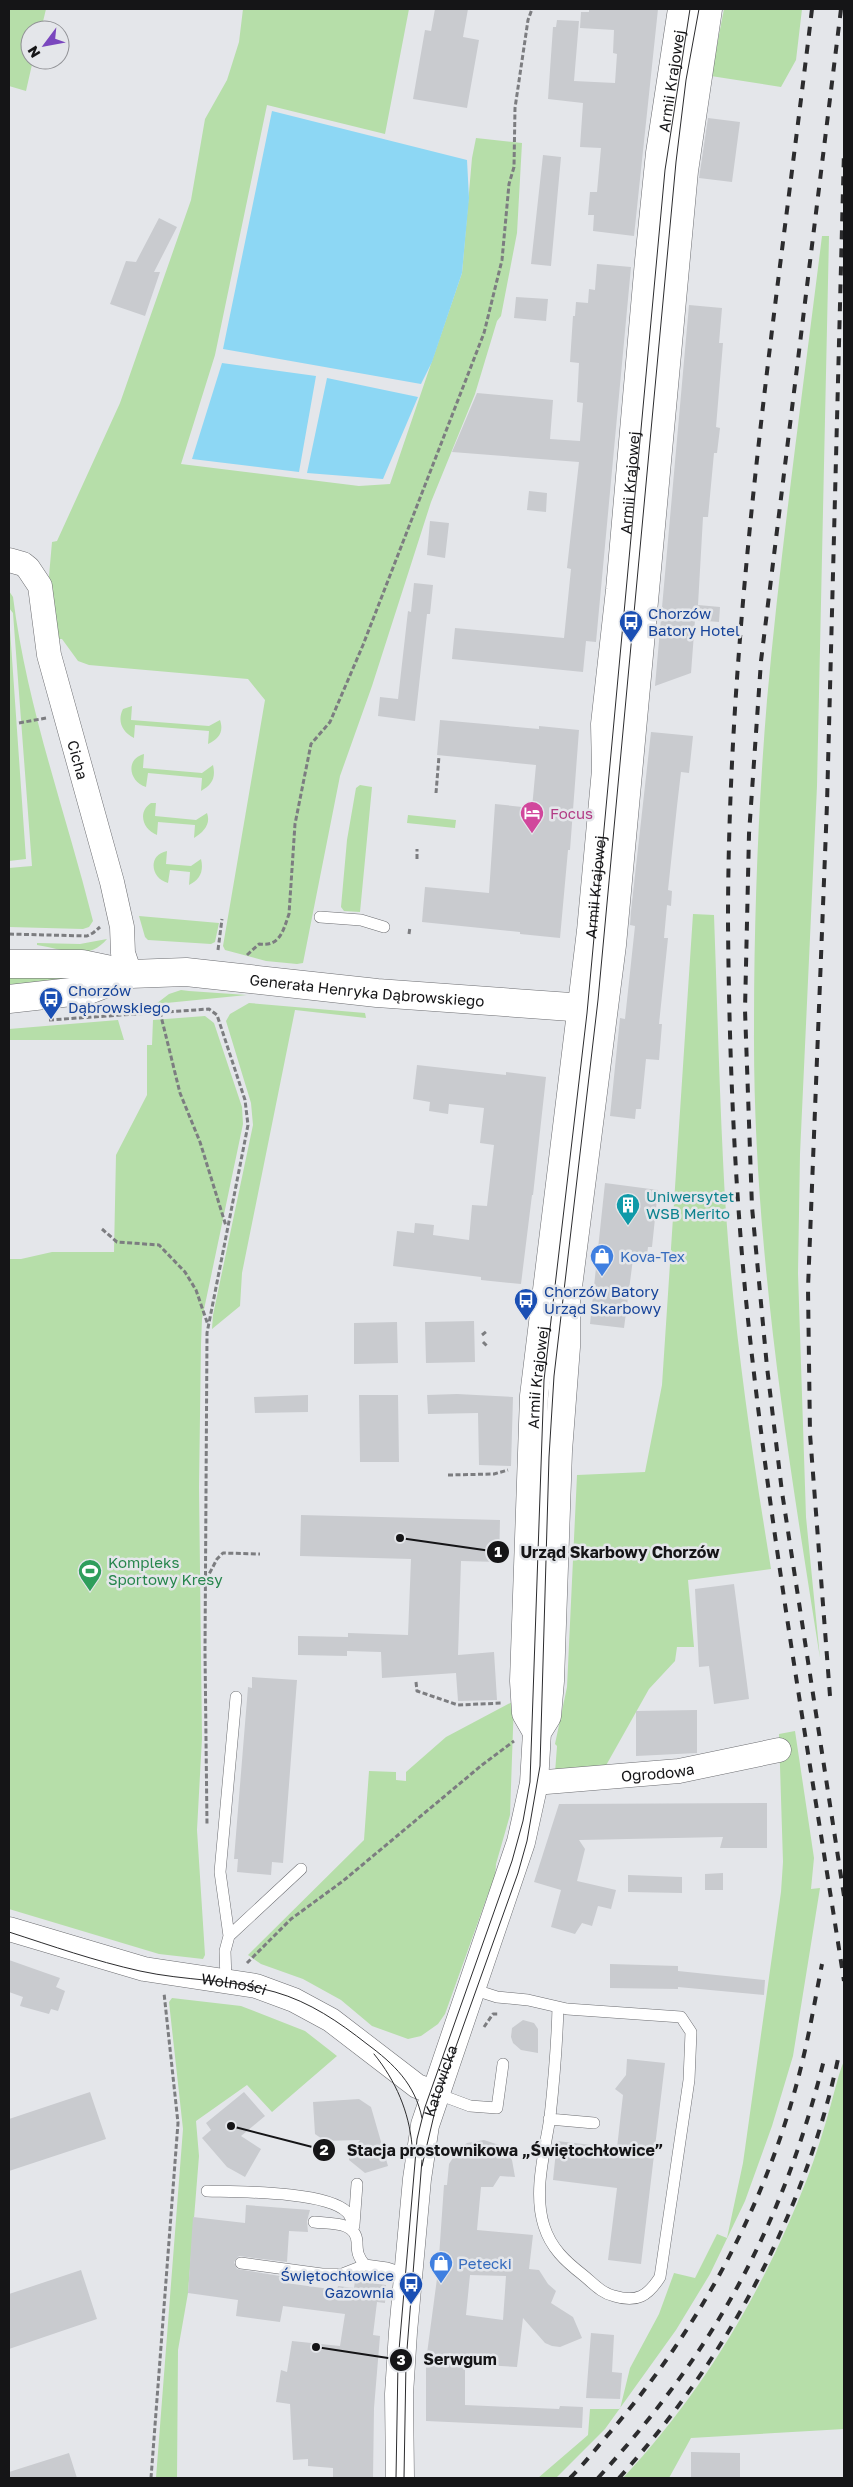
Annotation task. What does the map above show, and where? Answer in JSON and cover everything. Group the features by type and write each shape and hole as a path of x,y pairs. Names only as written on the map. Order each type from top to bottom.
{"street":[{"name":"Armii Krajowej","path":"526,1718 557,1489 560,1409 566,1346 566,1302 593,1008 606,770 606,712 632,590 645,447 639,372 642,336 647,283 672,162 680,104 682,9"},
{"name":"Armii Krajowej","path":"680,104 708,9"},
{"name":"Armii Krajowej","path":"645,447 665,374 669,338 674,284 672,162"},
{"path":"647,283 674,284"},
{"path":"647,283 674,284"},
{"path":"642,336 669,338"},
{"path":"639,372 665,374"},
{"name":"Cicha","path":"9,560 23,564 28,568 40,586 48,649 112,882 122,927 123,953 130,974"},
{"name":"Armii Krajowej","path":"534,1783 526,1718 524,1681 523,1478 536,1377 593,1008 633,714 632,590"},
{"path":"606,712 633,714"},
{"name":"Generała Henryka Dąbrowskiego","path":"9,964 82,964 130,974 186,972 377,993 593,1008"},
{"name":"Generała Henryka Dąbrowskiego","path":"9,999 89,990 130,974"},
{"path":"536,1377 563,1374"},
{"path":"533,1408 560,1409"},
{"path":"523,1478 557,1489"},
{"name":"Ogrodowa","path":"534,1783 679,1770 779,1750"},
{"name":"Katowicka","path":"400,2478 399,2394 421,2146 435,2093 515,1864 534,1783"},
{"name":"Wolności","path":"9,1929 144,1969 234,1975 318,2012 346,2030 417,2086 435,2093"}],"lane":[{"path":"320,917 361,920 384,927"},
{"path":"234,1975 225,1951 229,1936 220,1872 236,1697"},
{"path":"229,1936 301,1869"},
{"path":"472,1990 508,1999 528,2000 558,2007 681,2017 691,2032 689,2080 660,2277 651,2291 641,2298 631,2300 606,2294 562,2259 548,2237 540,2210 541,2183 554,2074 558,2007"},
{"path":"435,2093 470,2106 496,2108 503,2064"},
{"path":"549,2119 594,2123"},
{"path":"357,2184 354,2230 358,2256 365,2265"},
{"path":"207,2191 291,2194 337,2206 346,2211 354,2230"},
{"path":"314,2222 345,2225 354,2230"},
{"path":"241,2263 329,2275 342,2274 365,2265 387,2268 409,2275"}],"path":[{"path":"243,960 259,944 269,946 274,943 285,926 289,914 295,824 311,744 330,722 363,645 484,333 502,260 510,184 514,167 515,108 528,20 532,9"},
{"path":"19,723 39,720"},
{"path":"436,793 439,756"},
{"path":"417,849 417,859"},
{"path":"218,950 222,919"},
{"path":"409,934 410,927"},
{"path":"9,934 87,936 99,928"},
{"path":"47,1020 204,1008 217,1015 245,1100 248,1125 208,1325 205,1582 207,1826"},
{"path":"160,1012 180,1093 200,1142 227,1229"},
{"path":"102,1229 117,1242 159,1245 185,1272 196,1290 208,1325"},
{"path":"482,1335 487,1331"},
{"path":"484,1342 488,1346"},
{"path":"448,1476 494,1474 523,1478"},
{"path":"205,1582 217,1558 223,1553 260,1554"},
{"path":"416,1682 417,1690 458,1705 526,1718"},
{"path":"234,1975 291,1919 343,1881 482,1765 526,1718"},
{"path":"151,2478 178,2123 164,1993"},
{"path":"480,2034 493,2014 506,2013"}],"green space":[{"path":"9,9 46,9 43,20 20,20 20,70 31,70 26,91 9,86"},
{"path":"243,9 409,9 385,134 267,105 215,355 181,464 359,486 390,484 462,273 472,158 476,138 522,143 517,233 501,316 497,321 475,394 431,502 372,686 340,776 303,963 297,964 266,961 225,950 223,946 265,700 248,679 89,665 78,661 62,639 55,639 49,576 52,542 57,541 120,403 191,200 205,119 227,80 239,42"},
{"path":"724,9 802,9 796,60 781,87 711,76"},
{"path":"822,236 829,236 817,786 800,1154 798,1273 806,1517 820,1658 784,1424 774,1345 759,1188 754,1030 757,865 767,700 786,526"},
{"path":"9,591 13,597 19,638 37,720 93,921 89,927 83,929 9,927 9,868 32,866 13,613 9,608"},
{"path":"9,615 26,859 9,861"},
{"path":"132,706 131,720 209,726 220,720 221,732 215,740 208,744 209,731 135,725 134,738 126,733 120,718 123,709"},
{"path":"144,754 143,768 202,773 213,765 214,774 212,781 201,791 202,778 148,773 146,787 136,780 132,770 134,761"},
{"path":"360,785 372,787 360,912 344,911 341,907 347,840 356,788"},
{"path":"151,803 156,803 155,816 196,820 207,813 207,824 204,830 194,838 195,825 158,822 157,835 152,833 145,825 143,816 144,811"},
{"path":"408,815 456,820 455,828 407,823"},
{"path":"167,851 166,864 191,866 201,859 201,871 196,881 189,885 190,872 170,870 168,883 158,877 155,872 154,862 156,857"},
{"path":"693,914 714,915 722,1129 730,1263 741,1365 771,1569 688,1580 694,1647 677,1647 675,1661 649,1689 604,1769 555,1773 557,1746 555,1744 567,1687 577,1475 645,1472 662,1385"},
{"path":"139,916 219,923 215,942 211,944 148,940 145,937"},
{"path":"107,939 100,946 83,952 66,951 37,945 37,943 80,944"},
{"path":"9,974 87,976 9,988"},
{"path":"181,990 247,995 156,1004 169,994"},
{"path":"249,1003 365,1013 366,1018 295,1010 242,1273 240,1306 212,1329 213,1315 253,1125 251,1103 226,1021 230,1014"},
{"name":"Kompleks Sportowy Kresy","path":"205,1016 214,1023 242,1107 243,1124 202,1319 199,1487 202,1738 197,1830 205,1955 203,1959 159,1954 9,1909 9,1259 21,1259 52,1252 114,1252 116,1155 147,1095 147,1045 152,1045 153,1020"},
{"path":"118,1020 124,1040 9,1040 9,1029"},
{"path":"514,1701 510,1815 496,1864 495,1879 445,2014 438,2024 421,2036 408,2039 372,2026 341,2000 303,1979 261,1964 248,1955 364,1840 369,1771 396,1772 396,1780 406,1781 406,1772 446,1737"},
{"path":"795,1731 814,1858 811,1889 820,1888 793,2056 772,2126 745,2201 710,2274 676,2330 620,2408 630,2368 659,2314 674,2273 695,2278 717,2234 727,2238 743,2163 781,1892 783,1862 779,1734"},
{"path":"172,1998 241,2006 305,2031 337,2056 272,2112 247,2085 196,2121 199,2156 188,2293 178,2350 177,2478 156,2478 183,2129 169,2002"},
{"path":"844,2061 844,2429 691,2438 669,2478 623,2478 680,2410 705,2374 729,2338 772,2260 807,2179"},
{"path":"590,2409 619,2409 605,2429 556,2478 538,2478 588,2435"}],"water":[{"path":"272,111 467,160 469,198 462,273 432,362 421,384 223,349"},
{"path":"222,363 316,376 299,472 192,459"},
{"path":"327,378 418,397 383,479 307,473"}],"building":[{"path":"435,9 468,9 463,37 479,40 467,108 413,99 425,30 431,31"},
{"path":"589,9 658,9 634,236 593,231 594,215 588,215 590,192 597,192 601,148 580,147 583,103 548,99 553,27 556,27 557,20 579,21 574,81 615,83 617,54 613,53 614,30 580,28 581,12 589,12"},
{"path":"708,118 740,122 732,182 699,178"},
{"path":"543,155 561,157 551,266 531,264"},
{"path":"159,218 177,227 154,272 160,272 145,316 110,304 126,261 136,262"},
{"path":"597,264 631,267 596,642 586,641 583,672 452,659 455,628 564,638 571,569 567,568 579,462 452,452 477,393 553,400 550,439 580,441 583,403 577,402 579,363 570,362 573,316 575,316 576,302 588,303 589,289 595,290"},
{"path":"516,297 548,299 546,321 514,318"},
{"path":"689,305 722,308 719,343 723,343 716,427 720,428 717,453 714,453 708,517 703,517 698,605 720,607 719,622 695,620 691,673 655,686"},
{"path":"529,491 547,493 546,512 527,510"},
{"path":"430,521 449,523 445,558 427,555"},
{"path":"414,583 433,585 430,614 427,614 415,721 378,716 380,697 398,699 408,611 411,612"},
{"name":"Focus","path":"440,720 539,729 539,726 579,730 570,850 568,850 560,938 422,922 425,887 489,893 495,804 532,808 536,765 437,755"},
{"path":"651,732 693,736 689,773 681,772 668,890 672,891 671,906 667,905 664,938 668,938 659,1024 662,1024 659,1060 646,1059 641,1109 636,1109 635,1119 610,1116 620,1018 625,1019 635,926 630,925 631,911"},
{"path":"417,1065 506,1075 506,1072 546,1077 521,1284 481,1280 481,1277 393,1266 397,1231 414,1233 415,1223 434,1225 433,1235 469,1240 472,1205 487,1206 494,1145 480,1143 484,1108 449,1104 448,1114 429,1111 430,1102 413,1099"},
{"name":"Uniwersytet WSB Merito","path":"605,1183 658,1190 652,1247 648,1247 646,1262 633,1259 624,1328 590,1324"},
{"path":"474,1321 475,1362 426,1363 425,1322"},
{"path":"397,1322 398,1363 354,1364 354,1323"},
{"path":"457,1394 513,1397 511,1466 479,1465 478,1413 428,1414 427,1395"},
{"path":"308,1395 308,1412 255,1413 254,1397"},
{"path":"359,1395 398,1395 399,1462 360,1462"},
{"path":"301,1515 500,1520 499,1562 461,1561 458,1655 494,1652 497,1700 458,1701 456,1673 382,1678 381,1652 347,1651 347,1656 298,1655 298,1636 348,1637 348,1633 408,1635 411,1559 300,1556"},
{"path":"734,1584 749,1699 714,1704 709,1666 699,1667 695,1589"},
{"path":"252,1677 297,1680 283,1863 272,1862 271,1875 237,1872 238,1859 234,1859 248,1687 252,1688"},
{"path":"697,1710 697,1753 636,1756 636,1711"},
{"path":"767,1803 767,1848 720,1848 723,1837 579,1840 585,1849 577,1881 616,1890 611,1909 598,1906 592,1926 582,1923 575,1934 551,1927 561,1890 534,1882 559,1804"},
{"path":"723,1873 723,1890 705,1890 705,1874"},
{"path":"628,1875 682,1877 682,1893 628,1892"},
{"path":"9,1960 60,1978 56,1987 65,1991 58,2011 51,2009 49,2014 20,2006 23,1997 9,1992"},
{"path":"610,1964 678,1966 678,1971 765,1980 764,1995 678,1987 678,1989 610,1988"},
{"path":"523,2020 534,2023 538,2029 538,2053 521,2050 513,2043 511,2037 512,2028"},
{"path":"627,2059 665,2063 641,2264 608,2260 617,2188 553,2180 557,2141 617,2148 623,2095 615,2089 626,2075"},
{"path":"90,2092 106,2139 9,2171 9,2119"},
{"path":"244,2092 265,2116 241,2136 261,2149 245,2177 227,2167 202,2138 211,2130 206,2123"},
{"path":"359,2099 371,2107 388,2166 365,2173 349,2160 349,2154 360,2140 325,2141 315,2134 313,2102"},
{"path":"484,2140 499,2145 512,2160 515,2177 500,2176 493,2187 481,2187 477,2230 533,2235 529,2269 539,2270 548,2284 556,2291 551,2303 573,2317 582,2338 560,2347 552,2346 545,2343 523,2318 517,2367 465,2364 465,2405 559,2409 560,2406 583,2407 582,2428 426,2421 426,2361 438,2271 444,2185 447,2185 449,2164 458,2150 467,2143","holes":["470,2275 506,2276 503,2320 466,2315"]},
{"path":"246,2205 310,2210 307,2221 308,2232 289,2231 287,2262 239,2256 234,2262 237,2269 286,2277 286,2283 337,2290 338,2286 354,2288 355,2281 386,2285 385,2303 377,2302 373,2335 380,2336 374,2408 373,2478 333,2478 333,2468 308,2466 308,2459 293,2460 290,2404 276,2402 281,2370 287,2372 292,2341 340,2346 345,2314 283,2306 280,2322 236,2316 238,2300 188,2293 193,2217 245,2223"},
{"path":"81,2270 97,2319 9,2349 9,2294"},
{"path":"591,2333 614,2335 612,2372 622,2373 620,2399 586,2398"},
{"path":"691,2452 740,2453 740,2478 691,2478"},
{"path":"69,2453 77,2478 9,2478 9,2472"}],"tram line":[{"path":"396,2478 398,2362 417,2139 425,2107 512,1861 523,1821 530,1782 544,1380 587,1013 665,170 690,9"},
{"path":"422,2166 439,2094 518,1873 527,1841 540,1766 549,1457 554,1376 598,1000 676,162 686,80 699,9"},
{"path":"9,1932 123,1967 174,1977 225,1982 258,1988 300,2001 346,2028 394,2067 409,2085 419,2106 422,2118"},
{"path":"374,2054 389,2075 400,2097 408,2121 412,2145"},
{"path":"404,2478 406,2362 422,2160"}],"railway":[{"path":"812,9 756,464 745,578 736,692 730,807 728,922 731,1064 738,1206 755,1385 790,1641 844,1981"},
{"path":"841,9 761,661 749,834 745,1010 752,1207 767,1367 782,1492 844,1896"},
{"path":"830,1696 810,1434 808,1288 827,804 844,151"},
{"path":"570,2478 612,2430 674,2349 727,2261 769,2168 786,2120 800,2071 822,1964"},
{"path":"598,2478 640,2430 677,2382 710,2333 740,2283 766,2230 788,2176 808,2118 825,2056"},
{"path":"619,2478 658,2433 694,2385 756,2283 782,2229 804,2174 823,2117 838,2059"}],"place":[{"name":"Chorzów Batory Hotel","path":"631,643"},
{"name":"Focus","path":"532,834"},
{"name":"Chorzów Dąbrowskiego","path":"51,1020"},
{"name":"Uniwersytet WSB Merito","path":"628,1226"},
{"name":"Kova-Tex","path":"602,1277"},
{"name":"Chorzów Batory Urząd Skarbowy","path":"526,1321"},
{"name":"Urząd Skarbowy Chorzów","path":"400,1538"},
{"name":"Kompleks Sportowy Kresy","path":"90,1592"},
{"name":"Stacja prostownikowa „Świętochłowice”","path":"231,2126"},
{"name":"Petecki","path":"441,2284"},
{"name":"Świętochłowice Gazownia","path":"411,2305"},
{"name":"Serwgum","path":"316,2347"}]}
